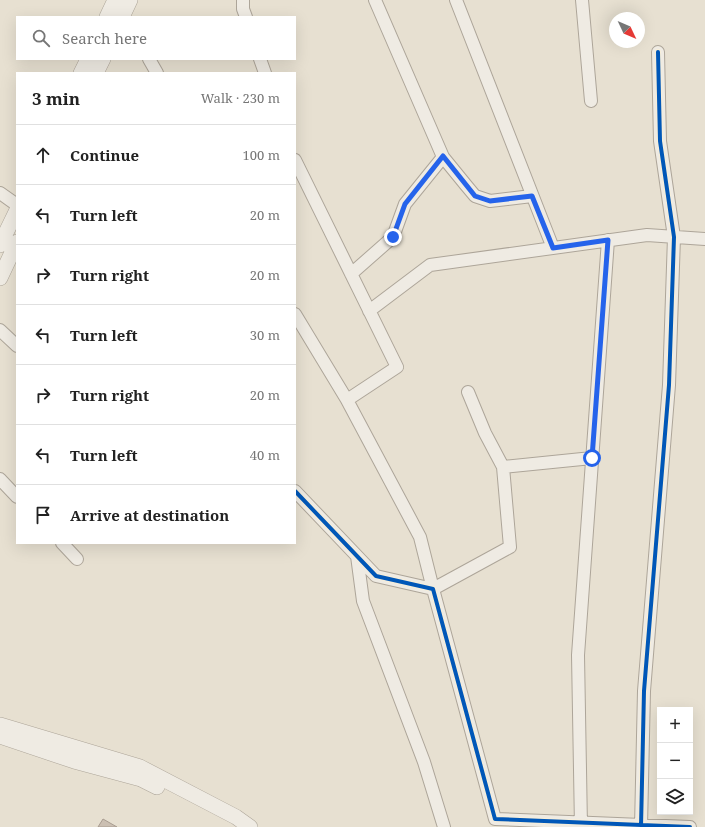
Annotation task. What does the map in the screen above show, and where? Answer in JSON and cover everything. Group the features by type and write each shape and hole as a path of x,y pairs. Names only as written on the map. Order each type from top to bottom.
{"street":[{"path":"107,16 115,0"},
{"path":"243,0 243,9 246,16"},
{"path":"375,0 443,156 475,196 490,201 532,196"},
{"path":"456,0 553,248"},
{"path":"582,0 591,100"},
{"path":"641,826 644,691 669,385 674,237 660,141 658,52"},
{"path":"82,72 88,60"},
{"path":"96,72 102,60"},
{"path":"150,60 156,72"},
{"path":"260,60 265,72"},
{"path":"351,274 393,237 405,204 443,156"},
{"path":"296,162 397,367 347,400"},
{"path":"0,193 16,204"},
{"path":"0,245 16,212"},
{"path":"369,311 430,265 647,235 705,239"},
{"path":"580,825 578,655 608,240"},
{"path":"0,278 16,244"},
{"path":"296,316 347,400 420,537 497,823 690,827"},
{"path":"0,330 16,345"},
{"path":"296,492 376,576 434,589 510,547 502,467 485,433 468,392"},
{"path":"502,467 592,458"},
{"path":"0,479 16,496"},
{"path":"63,544 77,559"},
{"path":"357,556 363,601 424,762 444,827"},
{"path":"0,725 140,767 236,817 250,827"},
{"path":"0,736 74,761 141,779 232,827"}],"building":[{"path":"103,819 117,827 98,827"}],"cycle path":[{"path":"641,827 644,691 669,385 674,237 660,141 658,52"},
{"path":"296,492 376,576 433,589 495,819 690,827"}],"route":[{"path":"393,237 405,204 443,156 475,196 490,201 532,196 553,248 608,240 592,458"}]}
